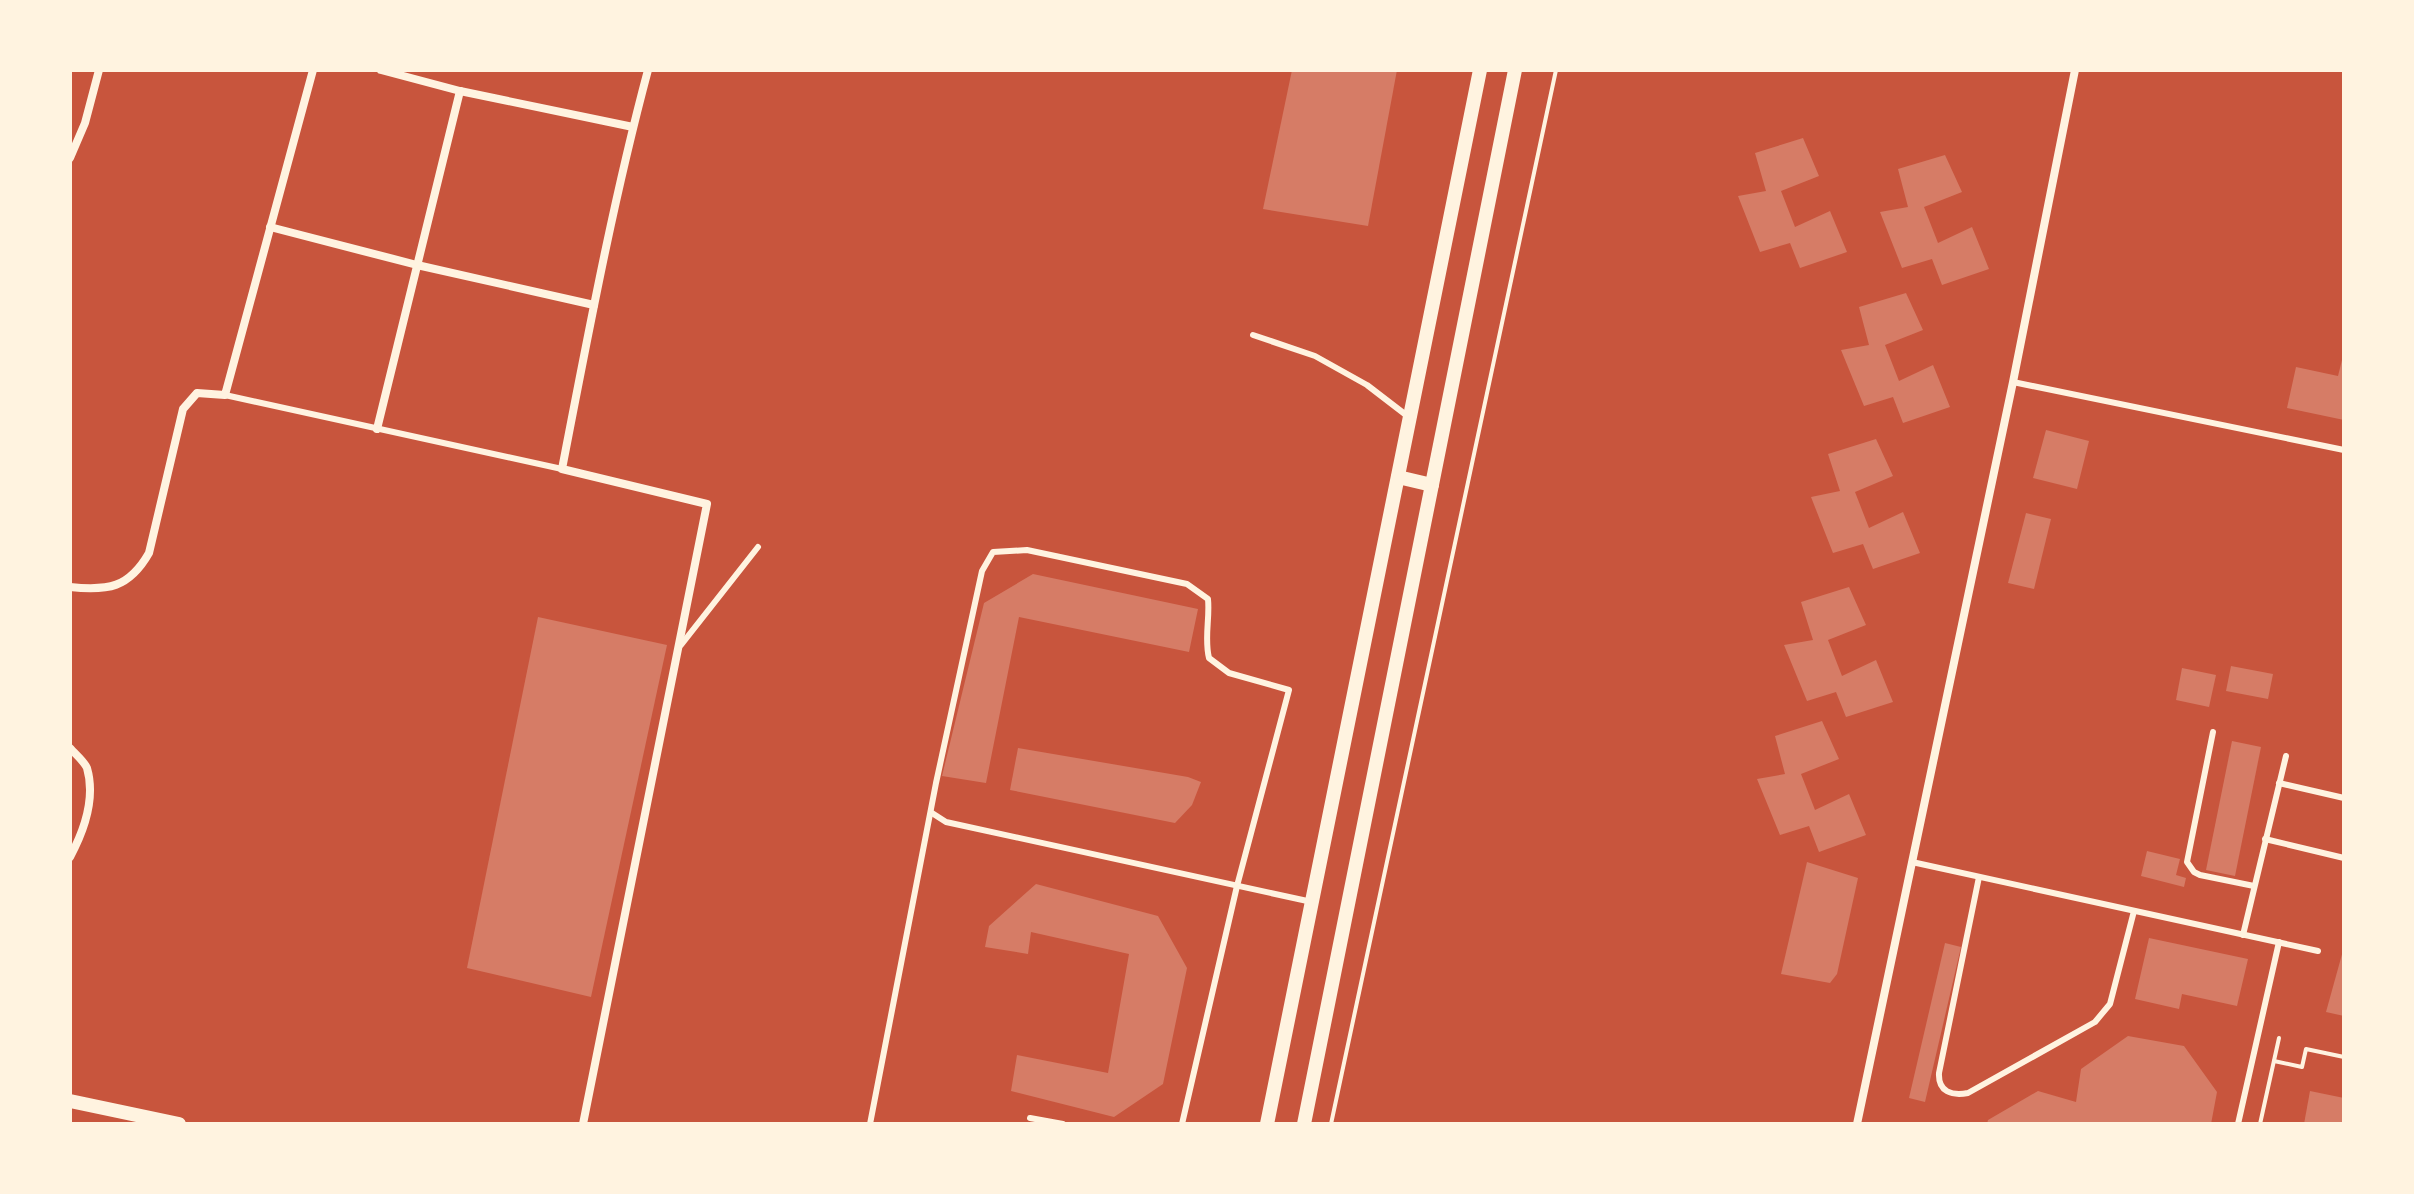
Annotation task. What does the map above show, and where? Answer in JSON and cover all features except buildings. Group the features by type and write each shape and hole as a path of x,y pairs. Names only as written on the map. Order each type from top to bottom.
{"street":[{"path":"70,158 85,123 99,70"},
{"path":"70,587 111,587 124,582 140,569 149,553 183,409 197,393 225,395 313,70"},
{"path":"381,70 460,91 633,127"},
{"path":"583,1124 707,504 562,469 594,305 648,70"},
{"path":"1267,1124 1480,70"},
{"path":"1304,1124 1515,70"},
{"path":"1857,1124 2013,382 2075,70"},
{"path":"377,429 460,91"},
{"path":"270,227 417,265 594,305"},
{"path":"1398,477 1432,485"},
{"path":"70,748 86,766 89,795 88,815 82,835 70,857"},
{"path":"70,1101 179,1124"}],"lane":[{"path":"1253,335 1315,356 1367,385 1410,418"},
{"path":"2013,382 2344,450"},
{"path":"225,395 562,469"},
{"path":"676,651 758,547"},
{"path":"870,1124 982,571 993,552 1027,550 1187,584 1208,599 1210,620 1206,644 1209,658 1229,673 1289,690 1237,886 1182,1124"},
{"path":"2213,732 2187,862 2200,875 2254,886"},
{"path":"2243,935 2286,756"},
{"path":"2279,783 2344,798"},
{"path":"932,813 946,822 1312,902"},
{"path":"2265,839 2344,858"},
{"path":"1912,862 2318,951"},
{"path":"1979,877 1939,1073 1942,1087 1956,1095 1968,1093 2095,1022 2105,1013 2134,911"},
{"path":"2238,1124 2279,942"},
{"path":"1030,1118 1063,1124"}],"path":[{"path":"1331,1124 1556,70"},
{"path":"2260,1124 2279,1038"},
{"path":"2274,1061 2302,1067 2306,1049 2344,1057"}]}
